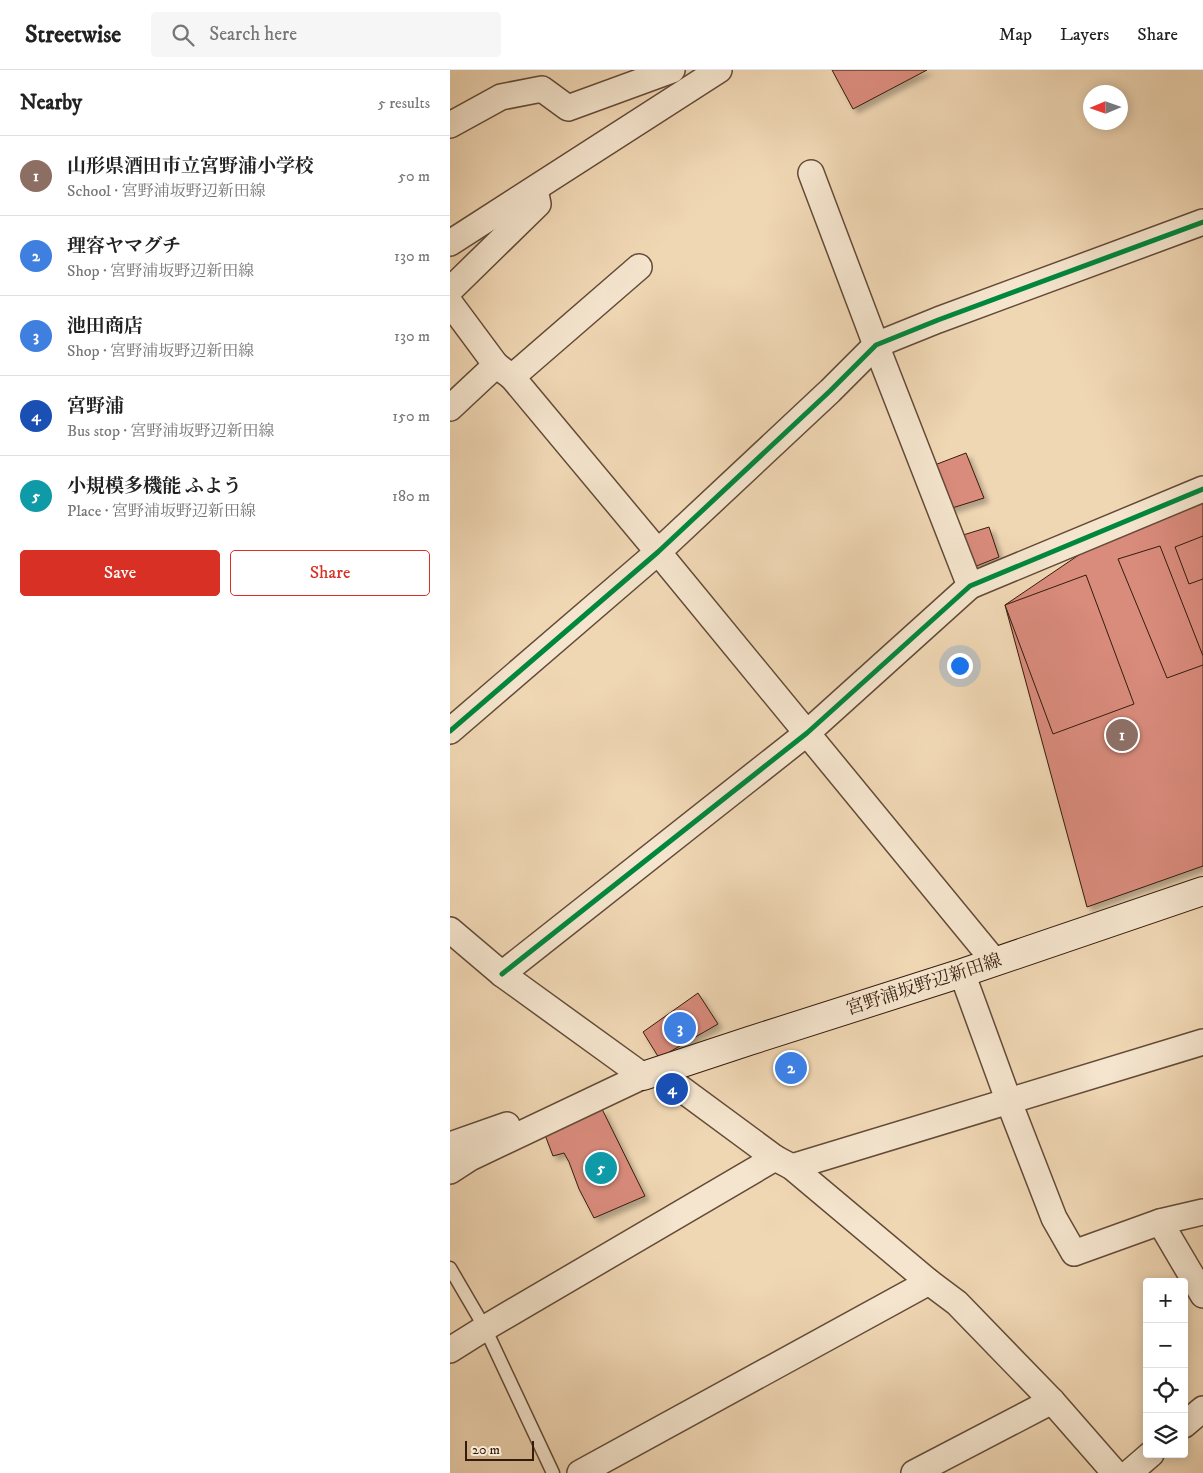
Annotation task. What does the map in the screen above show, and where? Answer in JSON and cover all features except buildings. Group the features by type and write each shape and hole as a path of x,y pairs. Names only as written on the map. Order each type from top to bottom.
{"main road":[{"name":"宮野浦坂野辺新田線","path":"650,1073 962,973 1203,891"}],"street":[{"path":"450,125 501,97 542,89 568,108 672,70"},
{"path":"450,243 719,70"},
{"path":"812,173 876,345 970,586"},
{"path":"450,290 538,204 535,189"},
{"path":"450,731 658,552 830,391 876,345 938,320 1203,222"},
{"path":"450,408 504,371 640,267"},
{"path":"450,303 504,371 658,552 995,962"},
{"path":"502,974 807,733 970,586 1203,488"},
{"path":"450,930 502,974 783,1162 957,1303 1052,1401 1115,1473"},
{"path":"962,973 1054,1218 1074,1254 1160,1222 1203,1212"},
{"path":"450,1350 484,1328 783,1162 1009,1102 1203,1042"},
{"path":"450,1145 650,1073"},
{"path":"450,1171 470,1158 650,1073"},
{"path":"1160,1222 1203,1295"},
{"path":"580,1473 929,1282"},
{"path":"914,1473 1052,1401"},
{"path":"1188,1422 1203,1409"},
{"path":"1129,1473 1146,1458"}],"lane":[{"path":"450,1268 484,1328 554,1473"}],"cycle path":[{"path":"450,731 658,552 830,391 876,345 938,320 1203,222"},
{"path":"502,974 807,733 970,586 1203,489"}],"place":[{"name":"山形県酒田市立宮野浦小学校","path":"1122,735"},
{"name":"池田商店","path":"680,1028"},
{"name":"理容ヤマグチ","path":"791,1068"},
{"name":"宮野浦","path":"672,1089"},
{"name":"小規模多機能 ふよう","path":"601,1168"}]}
